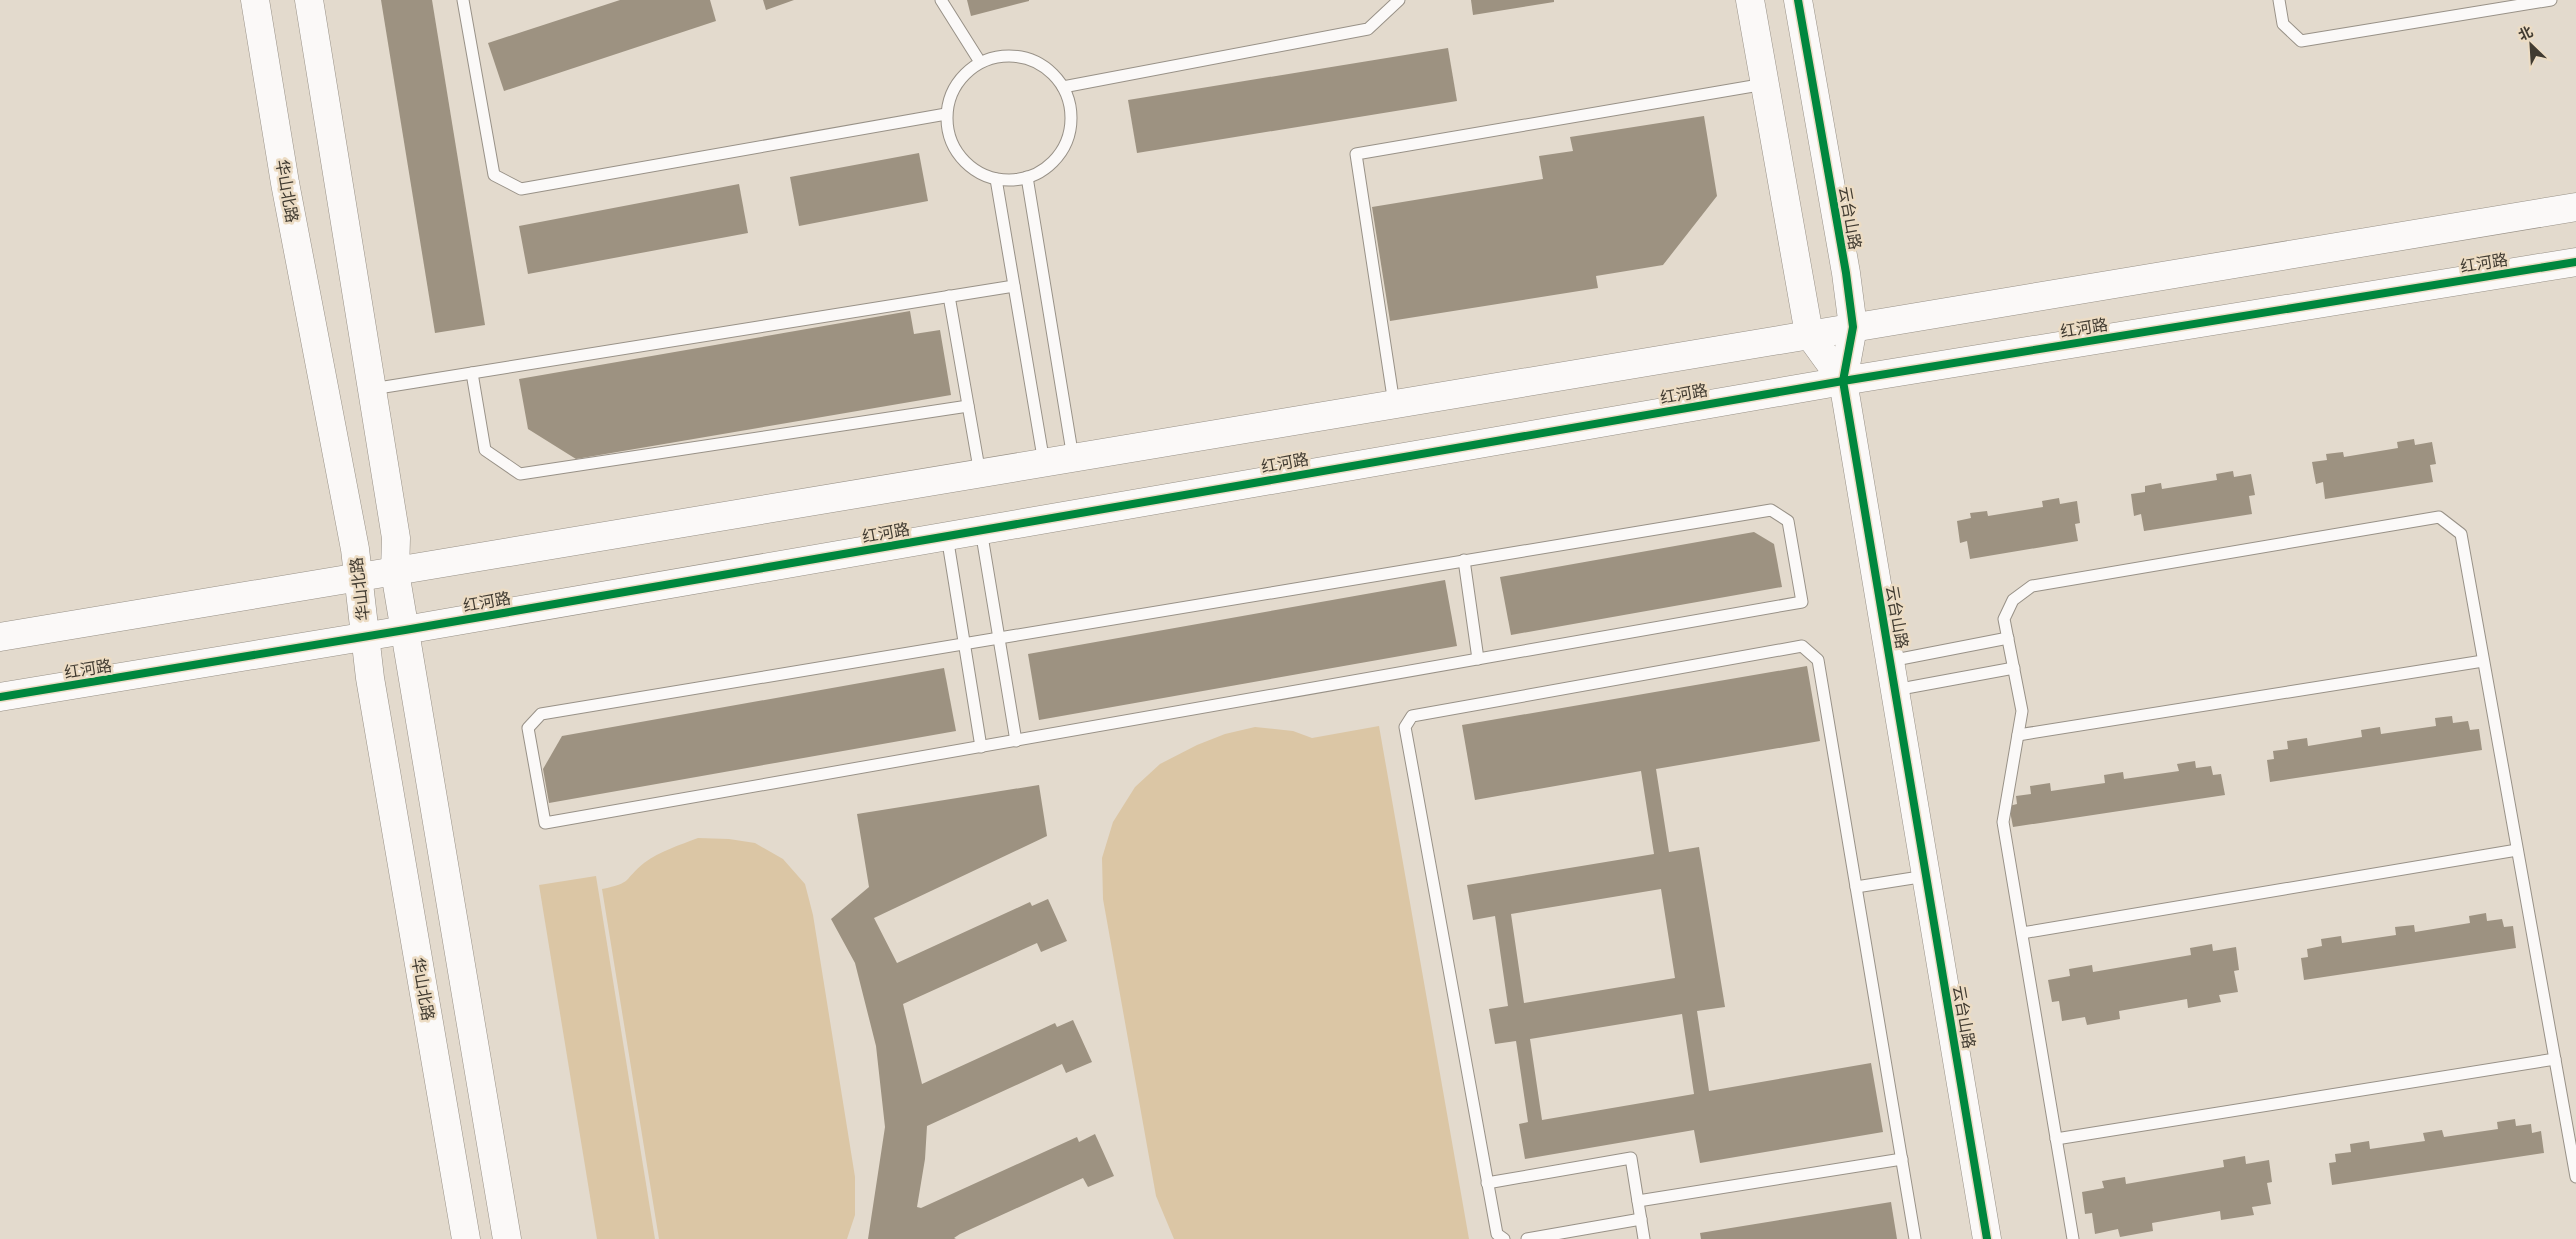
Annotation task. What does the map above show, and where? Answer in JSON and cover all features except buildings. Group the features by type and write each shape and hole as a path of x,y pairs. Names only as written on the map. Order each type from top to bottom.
{"street":[{"name":"华山北路","path":"255,0 285,183 355,549 372,688 466,1239"},
{"path":"309,0 396,538 396,572 405,630 507,1239"},
{"name":"云台山路","path":"1750,0 1808,334 1843,381"},
{"name":"云台山路","path":"1798,0 1846,273 1853,327 1843,381 1987,1239"},
{"path":"0,637 2576,207"},
{"name":"红河路","path":"0,697 365,637 1843,381 2576,262"}],"lane":[{"path":"463,0 494,175 522,189 946,114"},
{"path":"941,0 980,62"},
{"path":"1063,87 1368,29 1399,0"},
{"path":"2279,0 2283,24 2301,41 2551,0"},
{"path":"1000,56 1020,56 1039,63 1055,75 1063,87 1071,111 1070,131 1063,149 1050,164 1034,176 1014,180 996,179 973,169 958,155 948,135 946,114 951,93 963,75 980,62 1000,56"},
{"path":"1394,404 1356,154 1766,84"},
{"path":"1026,177 1073,458"},
{"path":"996,179 1044,463"},
{"path":"372,389 1014,286"},
{"path":"949,296 980,474"},
{"path":"472,373 485,450 520,474 968,406"},
{"path":"1771,510 1788,521 1802,602 545,824 528,728 541,714 1464,560 1771,510"},
{"path":"2073,1239 2003,822 2022,711 2004,619 2013,600 2032,586 2439,517 2461,534 2576,1177"},
{"path":"981,530 1016,741"},
{"path":"947,536 981,747"},
{"path":"1464,560 1478,659"},
{"path":"1890,661 2008,638"},
{"path":"1504,1239 1496,1234 1404,728 1412,716 1802,646 1818,660 1915,1239"},
{"path":"2018,735 2483,661"},
{"path":"1895,690 2014,668"},
{"path":"2022,932 2517,850"},
{"path":"1856,887 1926,876"},
{"path":"2056,1139 2555,1059"},
{"path":"1488,1183 1631,1158 1644,1239"},
{"path":"1638,1201 1902,1159"},
{"path":"1527,1239 1641,1219"}],"shaded area":[{"path":"1379,726 1469,1239 1174,1239 1156,1196 1103,899 1102,858 1113,822 1135,787 1160,764 1197,745 1225,734 1255,727 1293,731 1312,738"},
{"path":"698,838 729,839 755,843 783,859 805,884 813,915 855,1177 855,1215 847,1239 659,1239 602,889 623,883 650,859"},
{"path":"596,876 655,1239 597,1239 539,885"}],"cycle path":[{"path":"1798,0 1846,273 1853,327 1843,381 1987,1239"},
{"path":"0,697 405,630 1843,381 2576,262"}]}
